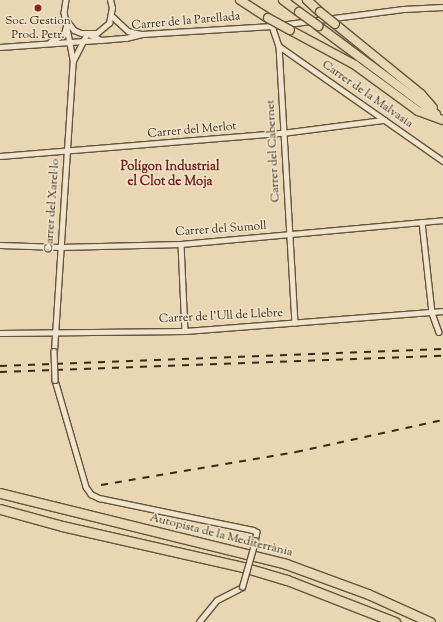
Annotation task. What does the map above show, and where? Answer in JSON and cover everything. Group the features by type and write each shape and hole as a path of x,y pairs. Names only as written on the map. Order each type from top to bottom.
{"highway":[{"path":"240,0 268,18 355,65 418,111 443,120"},
{"path":"283,0 443,120"},
{"path":"307,0 421,94 443,120"},
{"name":"Autopista de la Mediterrània","path":"0,493 286,564 368,594 430,622"},
{"name":"Autopista de la Mediterrània","path":"0,509 62,526 243,567 294,583 395,622"}],"street":[{"path":"110,0 112,16 128,31 142,34"},
{"path":"64,2 65,18 73,62"},
{"name":"Carrer de la Parellada","path":"0,47 48,43 70,44 142,34 272,26 403,9 443,7"},
{"path":"73,62 81,43 88,34 103,29 112,16"},
{"path":"65,18 74,30 101,40"},
{"name":"Carrer de la Parellada","path":"48,43 64,34 67,25"},
{"name":"Carrer del Cabernet","path":"272,26 279,46 282,133 295,323"},
{"name":"Carrer de la Malvasia","path":"279,46 443,161"},
{"name":"Carrer del Xarel·lo","path":"73,62 54,333 55,380 86,487 91,494 108,500 250,528 257,532 242,587 217,600 199,622"},
{"name":"Carrer del Merlot","path":"0,156 67,152 282,133 384,120"},
{"name":"Carrer del Sumoll","path":"0,245 60,247 181,244 288,236 443,220"},
{"path":"422,222 432,313 439,332"},
{"path":"181,244 185,331"},
{"name":"Carrer de l'Ull de Llebre","path":"0,333 185,331 443,311"}],"railway":[{"path":"0,366 443,349"},
{"path":"0,372 443,356"},
{"path":"101,485 296,452 443,420"}],"place":[{"name":"Soc. Gestion Prod. Petr.","path":"38,8"}],"district":[{"name":"Polígon Industrial el Clot de Moja","path":"170,176"}]}
